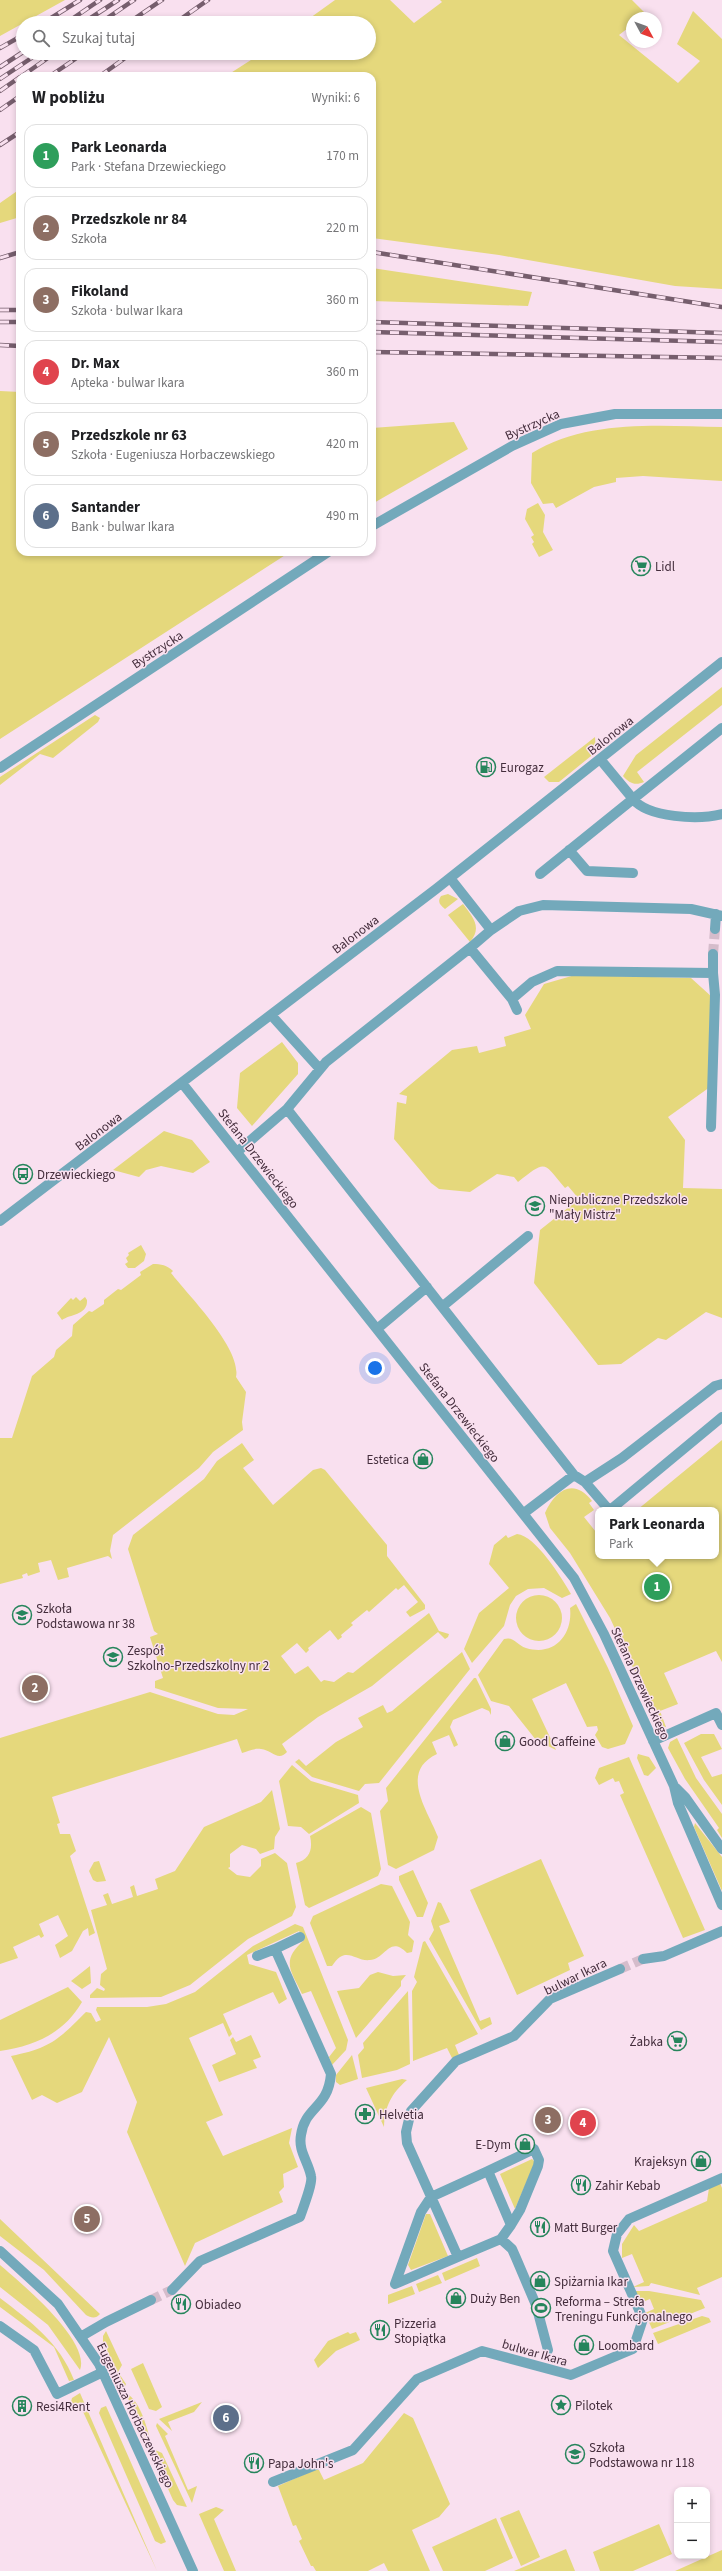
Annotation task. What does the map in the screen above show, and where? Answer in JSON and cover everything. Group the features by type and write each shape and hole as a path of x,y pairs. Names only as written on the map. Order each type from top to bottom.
{"street":[{"name":"Bystrzycka","path":"376,524 512,446 561,424 615,414 722,414"},
{"name":"Bystrzycka","path":"0,768 322,556"},
{"name":"Balonowa","path":"0,1222 450,878 722,662"},
{"path":"540,874 722,728"},
{"path":"600,759 637,805 659,814 722,814"},
{"path":"569,850 587,871 633,873"},
{"path":"450,878 491,930"},
{"path":"237,1152 287,1109 318,1068 491,930 519,911 543,905 634,906 691,909 719,915 715,929"},
{"path":"470,948 512,999 517,1010"},
{"path":"711,1127 715,995 713,954"},
{"path":"512,999 532,982 557,972 713,973"},
{"path":"271,1015 318,1068"},
{"name":"Stefana Drzewieckiego","path":"182,1083 574,1578 592,1609 674,1786 678,1803 722,1905"},
{"path":"287,1109 574,1474 585,1482 606,1507"},
{"path":"442,1306 528,1236"},
{"path":"377,1329 427,1287"},
{"path":"585,1482 622,1458 715,1386 722,1384"},
{"path":"613,1507 722,1417"},
{"path":"524,1513 574,1474"},
{"path":"653,1741 716,1713 722,1725"},
{"name":"Stefana Drzewieckiego","path":"674,1786 685,1797 722,1849"},
{"path":"643,1959 664,1956 722,1930"},
{"path":"257,1956 276,1949 300,1937"},
{"path":"172,2290 200,2261 300,2217 312,2177 300,2147 301,2134 307,2115 320,2105 329,2091 331,2074 276,1949"},
{"name":"bulwar Ikara","path":"458,2257 406,2137 408,2120 417,2103 427,2095 456,2061 514,2036 550,1999 620,1969"},
{"path":"534,2149 539,2160 520,2210 500,2239 395,2284 421,2212 431,2196 488,2170 534,2149"},
{"path":"488,2170 511,2225"},
{"name":"bulwar Ikara","path":"273,2482 353,2450 417,2379 482,2350 571,2375 633,2349 643,2319 613,2252 616,2234 629,2219 722,2178"},
{"name":"bulwar Ikara","path":"500,2239 512,2249 516,2258 536,2305 548,2350"},
{"name":"Eugeniusza Horbaczewskiego","path":"0,2251 58,2304 82,2336 103,2372 193,2571"},
{"path":"82,2336 106,2322 151,2300"},
{"path":"0,2326 34,2350 57,2394 103,2372"}],"shaded area":[{"path":"0,0 65,0 36,16 16,16 16,27 0,36"},
{"path":"335,0 390,0 414,23 442,2 440,0 632,0 644,12 626,12 626,30 619,35 626,41 626,48 635,48 678,83 700,61 677,44 693,11 722,39 722,289 675,286 499,255 376,239 376,72 232,72 251,60 376,60 376,16 313,16"},
{"path":"16,192 16,218 0,223 0,203"},
{"path":"376,269 532,292 528,306 376,301"},
{"path":"0,391 16,392 16,556 284,556 0,739"},
{"path":"454,422 468,449 376,502 376,428"},
{"path":"624,427 722,427 722,481 643,476 616,478 616,482 594,487 556,508 553,503 543,504 531,483 532,453 553,442 576,434"},
{"path":"538,503 545,515 543,532 553,550 539,557 532,544 534,542 531,537 534,535 525,519 527,509"},
{"path":"722,687 722,705 637,772 644,782 638,784 632,783 623,776 636,755"},
{"path":"95,715 100,718 98,722 53,758 40,754 0,785 0,777"},
{"path":"595,737 596,752 559,782 549,782 544,777"},
{"path":"448,894 458,899 445,909 440,905 439,900 441,896"},
{"path":"463,904 473,917 476,927 474,937 470,942 448,915"},
{"path":"575,975 691,978 712,997 710,1087 668,1117 685,1140 683,1188 722,1189 722,1318 706,1312 666,1340 658,1338 621,1364 598,1365 534,1283 540,1230 579,1199 568,1186 565,1188 548,1169 540,1167 518,1182 514,1177 497,1174 470,1192 439,1189 431,1183 394,1139 397,1102 406,1104 407,1096 399,1094 452,1050 477,1046 479,1053 506,1046 504,1037 531,1029 525,1015 544,984"},
{"path":"282,1042 298,1063 298,1074 252,1126 237,1108 240,1073"},
{"path":"164,1131 192,1140 210,1162 193,1173 161,1166 146,1170 139,1177 113,1170"},
{"path":"141,1245 146,1254 144,1261 135,1268 128,1268 125,1264 128,1262 126,1258 129,1255 128,1253"},
{"path":"153,1264 164,1265 173,1271 171,1273 212,1323 231,1352 236,1365 236,1377 246,1392 242,1422 243,1430 213,1452 199,1468 113,1535 110,1551 112,1559 108,1556 67,1568 69,1577 58,1580 51,1560 38,1563 40,1572 28,1576 27,1573 22,1575 23,1578 0,1584 0,1438 12,1438 32,1376 54,1357 56,1350 72,1336 73,1325 89,1311 92,1312 104,1304 104,1300 118,1289 121,1290 141,1275 140,1272"},
{"path":"76,1297 80,1301 85,1297 87,1300 87,1305 85,1309 62,1320 57,1313 71,1298 73,1300"},
{"path":"722,1440 722,1662 716,1651 664,1673 678,1704 660,1711 666,1727 661,1728 610,1618 570,1553 550,1528 545,1513 554,1498 566,1489 572,1488 585,1494 592,1501 589,1503 594,1510 584,1517 595,1531 595,1559 719,1559 719,1507 641,1507"},
{"path":"242,1443 254,1460 243,1468 273,1505 313,1470 321,1468 325,1470 387,1545 387,1556 425,1605 425,1609 410,1617 406,1612 418,1602 404,1585 398,1590 396,1588 369,1612 367,1610 351,1623 353,1625 341,1635 342,1637 338,1640 330,1630 308,1648 309,1650 306,1653 297,1643 281,1656 295,1674 308,1666 321,1682 324,1680 334,1682 348,1672 353,1673 429,1613 439,1631 449,1634 448,1637 445,1639 438,1632 372,1686 318,1717 282,1744 287,1752 284,1755 278,1756 265,1750 258,1749 242,1753 237,1739 52,1797 60,1823 57,1824 60,1834 70,1834 76,1851 70,1856 95,1933 89,1936 88,1928 83,1931 72,1951 60,1958 55,1945 68,1936 58,1915 39,1924 44,1936 41,1938 39,1935 13,1947 18,1958 0,1964 0,1738 150,1692 218,1714 234,1715 248,1709 218,1708 155,1688 155,1681 163,1678 150,1637 158,1634 154,1631 128,1549 133,1535 204,1479 217,1461"},
{"path":"517,1534 524,1536 540,1549 555,1568 571,1594 562,1598 544,1588 528,1589 516,1596 510,1605 504,1626 472,1663 464,1649 479,1613 509,1588 489,1564 494,1545 506,1535 508,1538"},
{"path":"539,1595 552,1599 558,1605 562,1618 558,1631 552,1637 539,1641 526,1637 520,1631 516,1618 520,1605 526,1599"},
{"path":"576,1604 608,1668 633,1726 625,1744 608,1749 602,1747 595,1735 598,1730 597,1726 587,1727 566,1683 532,1699 556,1750 536,1740 509,1706 491,1701 478,1675 504,1639 507,1638 513,1640 523,1647 536,1650 546,1649 560,1641 568,1626 570,1608"},
{"path":"462,1652 470,1669 379,1783 365,1784 359,1791 312,1777 295,1762 299,1759 306,1766 336,1742 363,1727 358,1718 383,1705 387,1713 392,1711"},
{"path":"474,1678 476,1678 491,1709 491,1715 489,1711 482,1708 453,1720 450,1727 458,1745 454,1747 449,1735 432,1742 437,1754 426,1762 420,1771 418,1781 419,1792 438,1837 434,1850 396,1869 388,1865 380,1811 388,1801 386,1788"},
{"path":"701,1734 714,1734 722,1749 701,1757 712,1777 722,1774 722,1805 704,1780 684,1743"},
{"path":"677,1738 696,1778 722,1814 722,1838 717,1830 719,1828 685,1779 668,1748 670,1742"},
{"path":"638,1754 649,1757 656,1768 648,1776 644,1775 637,1758"},
{"path":"629,1757 705,1930 683,1938 620,1795 624,1793 619,1781 615,1782 613,1778 599,1785 595,1778 599,1768"},
{"path":"292,1765 311,1781 358,1795 359,1803 309,1834 301,1827 288,1826 279,1781"},
{"path":"272,1790 280,1829 275,1837 274,1849 260,1854 256,1849 242,1845 230,1854 230,1867 228,1868 237,1875 250,1877 261,1866 261,1859 275,1853 287,1863 296,1907 292,1916 248,1939 190,1985 161,1997 90,1998 90,1995 97,1988 104,1991 105,1989 100,1985 101,1974 107,1969 91,1910 107,1905 103,1895 108,1893 112,1904 133,1897 130,1887 134,1885 137,1896 158,1889 155,1879 175,1871 204,1827 261,1802"},
{"path":"361,1807 371,1813 381,1869 378,1876 309,1908 305,1905 296,1863 305,1859 309,1853 311,1849 310,1836"},
{"path":"695,1823 722,1857 722,1891 694,1827"},
{"path":"541,1859 584,1956 568,1963 570,1970 517,1995 470,1890"},
{"path":"99,1861 106,1881 97,1882 93,1880 89,1871 94,1862"},
{"path":"413,1870 428,1903 423,1917 417,1917 399,1880 399,1876"},
{"path":"381,1884 392,1886 410,1922 408,1935 414,1941 412,1952 407,1953 396,1946 388,1949 375,1959 365,1960 346,1955 342,1956 332,1966 327,1966 310,1923 313,1916"},
{"path":"438,1902 441,1903 450,1922 439,1926 480,2021 490,2017 492,2024 481,2030 429,1939 434,1930 431,1921"},
{"path":"295,1924 303,1927 348,2040 346,2050 332,2065 329,2057 336,2048 311,1991 302,1994 291,1971 290,1960 292,1954 304,1940 299,1931 247,1955 249,1964 276,1972 287,1999 279,2004 273,1992 223,2014 232,2034 229,2037 223,2023 189,2038 223,2115 206,2122 223,2156 292,2128 289,2143 298,2167 283,2174 284,2187 279,2192 283,2202 195,2243 185,2266 127,2132 137,2102 109,2037 82,2092 57,2103 42,2095 32,2100 11,2056 36,2050 45,2046 61,2036 86,2012 91,2013 96,2022 101,2020 96,2010 97,2007 147,2007 166,2004 195,1992 253,1946"},
{"path":"425,1941 478,2034 455,2045 459,2055 452,2058 447,2048 413,2061 412,1991 417,1982 414,1977 423,1942"},
{"path":"90,1966 91,1983 82,1989 71,1981"},
{"path":"378,1972 393,1976 406,1975 401,1981 401,1986 356,2038 337,1991 359,1988 370,1975"},
{"path":"68,1987 82,2002 67,2022 57,2030 37,2041 25,2046 0,2051 0,2020"},
{"path":"408,1991 410,2064 397,2070 362,2078 358,2055 364,2048 363,2043"},
{"path":"251,2035 261,2057 253,2060 257,2068 219,2082 212,2065 236,2054 230,2040 233,2037 236,2042"},
{"path":"352,2055 358,2079 340,2085 336,2082 336,2075"},
{"path":"402,2079 407,2080 393,2095 387,2107 384,2127 366,2088"},
{"path":"532,2159 535,2162 515,2209 500,2174"},
{"path":"720,2183 722,2188 722,2277 697,2288 700,2295 651,2283 649,2286 633,2287 644,2282 632,2254 622,2258 622,2244 634,2225 639,2231 707,2201 709,2188"},
{"path":"426,2214 430,2214 448,2256 411,2270 408,2265"},
{"path":"0,2219 100,2314 93,2318 86,2315 44,2270 0,2236"},
{"path":"477,2258 480,2266 445,2281 442,2273"},
{"path":"0,2265 37,2298 65,2329 75,2344 81,2358 80,2370 48,2325 0,2287"},
{"path":"438,2275 442,2283 419,2292 416,2284"},
{"path":"412,2286 415,2294 388,2304 388,2295"},
{"path":"635,2291 649,2291 701,2300 705,2308 652,2329 645,2313 654,2309 650,2299 640,2303"},
{"path":"0,2298 33,2324 43,2334 61,2355 74,2380 69,2381 54,2347 0,2307"},
{"path":"702,2316 709,2318 711,2322 658,2344 653,2333"},
{"path":"106,2331 122,2365 118,2372 126,2384 124,2388 103,2342 103,2336"},
{"path":"348,2332 350,2334 356,2332 360,2340 336,2351 318,2368 314,2360 328,2341"},
{"path":"143,2363 162,2407 156,2411 149,2409 131,2369"},
{"path":"80,2393 157,2571 79,2403 70,2406 72,2398"},
{"path":"129,2395 138,2406 147,2428 153,2449 162,2453 187,2507 177,2505 173,2500 127,2396"},
{"path":"202,2402 194,2412 168,2422 172,2431 159,2419"},
{"path":"106,2406 166,2542 161,2544 155,2541 99,2413 101,2408"},
{"path":"404,2413 413,2418 450,2504 439,2517 412,2530 430,2571 388,2571 384,2563 368,2571 316,2571 313,2566 311,2566 299,2541 302,2539 296,2525 293,2526 278,2486 314,2470 319,2470 324,2480 363,2463"},
{"path":"157,2423 168,2434 165,2436 188,2490 197,2486 192,2503 156,2426"},
{"path":"216,2507 224,2510 214,2519 236,2571 224,2571 199,2514"},
{"path":"519,2510 540,2557 521,2566 500,2518"},
{"path":"496,2518 513,2558 485,2571 443,2571 432,2547"},
{"path":"659,2524 672,2554 633,2571 600,2571 593,2552"},
{"path":"566,2549 575,2571 514,2571"},
{"path":"722,2550 722,2571 675,2571 702,2559 710,2559 710,2555"}],"tunnel":[{"path":"713,954 715,929"},
{"path":"620,1969 643,1959"},
{"path":"151,2300 172,2290"}],"railway":[{"path":"54,16 80,0"},
{"path":"76,16 100,0"},
{"path":"94,16 118,0"},
{"path":"110,16 134,0"},
{"path":"138,16 162,0"},
{"path":"185,16 208,0"},
{"path":"0,48 16,39"},
{"path":"0,67 16,57"},
{"path":"0,79 28,60"},
{"path":"28,72 45,60"},
{"path":"56,72 74,60"},
{"path":"106,72 122,60"},
{"path":"0,91 16,80"},
{"path":"0,110 16,99"},
{"path":"0,145 16,135"},
{"path":"0,258 16,253"},
{"path":"376,253 722,307"},
{"path":"0,310 16,310"},
{"path":"0,322 16,322"},
{"path":"376,322 722,333"},
{"path":"376,332 722,342"},
{"path":"0,345 16,346"},
{"path":"376,352 722,358"}],"place":[{"name":"Lidl","path":"641,566"},
{"name":"Eurogaz","path":"486,767"},
{"name":"Drzewieckiego","path":"23,1174"},
{"name":"Niepubliczne Przedszkole \"Mały Mistrz\"","path":"535,1206"},
{"name":"Estetica","path":"423,1459"},
{"name":"Park Leonarda","path":"657,1587"},
{"name":"Szkoła Podstawowa nr 38","path":"22,1615"},
{"name":"Zespół Szkolno-Przedszkolny nr 2","path":"113,1657"},
{"name":"Przedszkole nr 84","path":"35,1688"},
{"name":"Good Caffeine","path":"505,1741"},
{"name":"Żabka","path":"677,2041"},
{"name":"Helvetia","path":"365,2114"},
{"name":"Fikoland","path":"548,2120"},
{"name":"Dr. Max","path":"583,2123"},
{"name":"E-Dym","path":"525,2144"},
{"name":"Krajeksyn","path":"701,2161"},
{"name":"Zahir Kebab","path":"581,2185"},
{"name":"Przedszkole nr 63","path":"87,2219"},
{"name":"Matt Burger","path":"540,2227"},
{"name":"Spiżarnia Ikar","path":"540,2281"},
{"name":"Duży Ben","path":"456,2298"},
{"name":"Obiadeo","path":"181,2304"},
{"name":"Reforma – Strefa Treningu Funkcjonalnego","path":"541,2308"},
{"name":"Pizzeria Stopiątka","path":"380,2330"},
{"name":"Loombard","path":"584,2345"},
{"name":"Pilotek","path":"561,2405"},
{"name":"Resi4Rent","path":"22,2406"},
{"name":"Santander","path":"226,2418"},
{"name":"Szkoła Podstawowa nr 118","path":"575,2454"},
{"name":"Papa John's","path":"254,2463"}]}
